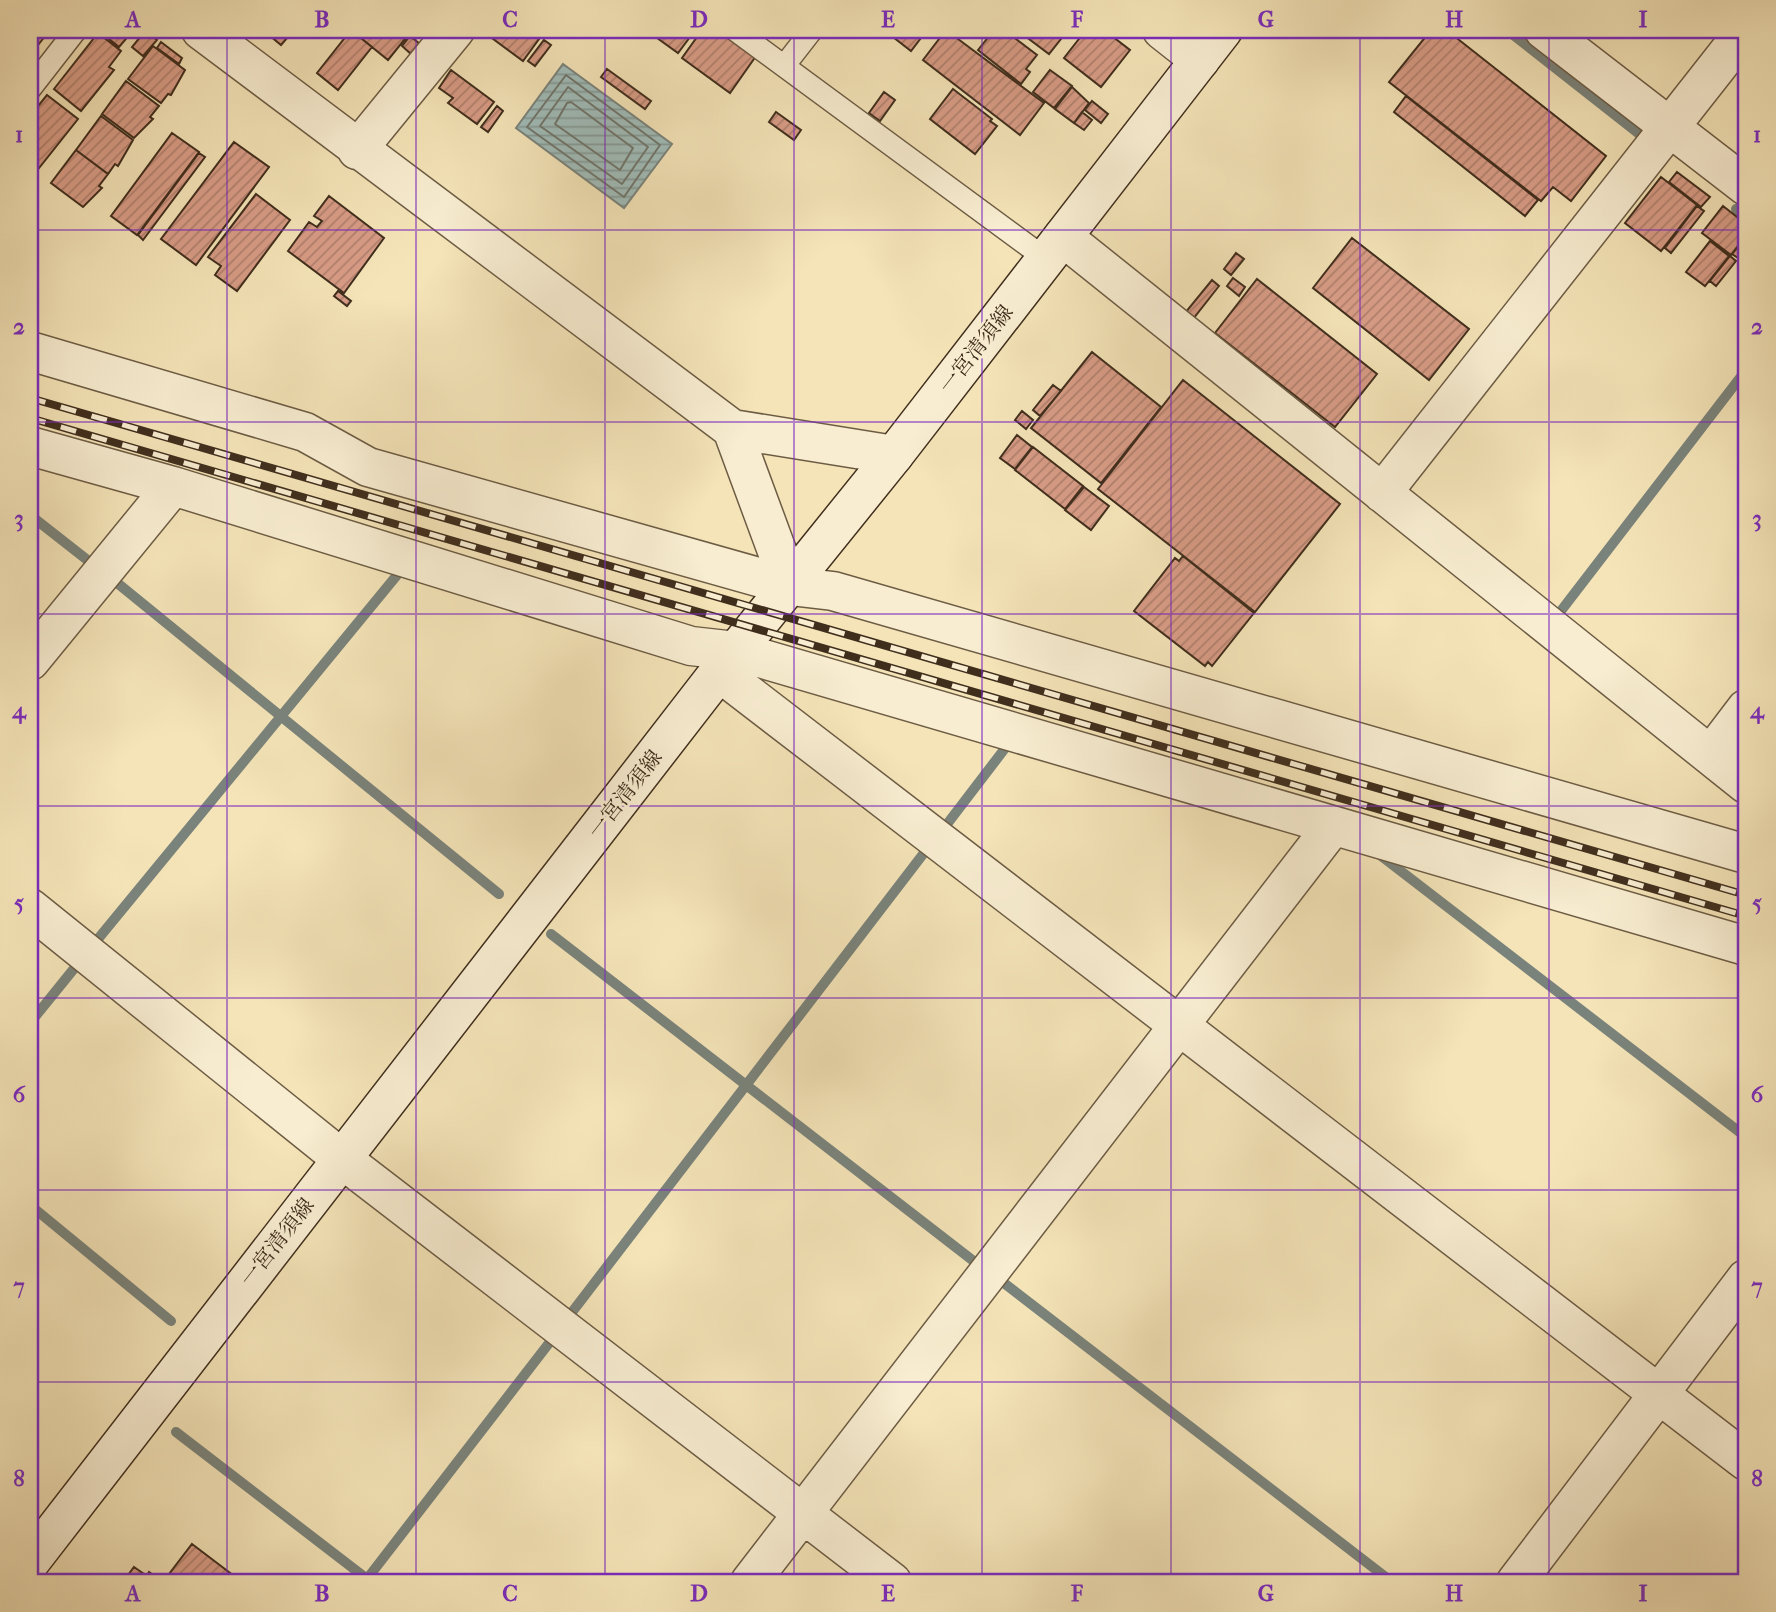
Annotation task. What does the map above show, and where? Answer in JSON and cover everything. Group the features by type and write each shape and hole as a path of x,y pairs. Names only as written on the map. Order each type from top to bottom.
{"street":[{"path":"201,30 357,150 732,429 894,455"},
{"path":"357,150 455,30"},
{"path":"1162,30 1200,60"},
{"name":"一宮清須線","path":"30,1562 728,661 894,455 1223,30"},
{"path":"1544,30 1746,186"},
{"path":"1382,493 1746,30"},
{"path":"1054,248 1382,493 1746,784"},
{"path":"30,351 305,432 368,467 790,586 833,590 1746,854"},
{"path":"732,429 790,586"},
{"path":"30,446 173,486 691,646 728,661 1332,827 1746,946"},
{"path":"30,661 173,486"},
{"path":"728,661 1179,1025 1746,1461"},
{"path":"1711,755 1746,709"},
{"path":"750,1582 1332,827"},
{"path":"30,908 342,1159 892,1582"},
{"path":"1516,1582 1746,1279"}],"lane":[{"path":"30,89 76,30"},
{"path":"735,30 1054,248"},
{"path":"784,66 812,30"}],"water":[{"path":"563,64 672,144 624,208 516,128"}],"building":[{"path":"30,30 50,30 30,55"},
{"path":"98,30 126,30 131,33 119,47"},
{"path":"263,30 294,30 281,45"},
{"path":"351,30 372,47 338,90 317,73"},
{"path":"351,30 404,30 409,34 388,60"},
{"path":"481,30 526,30 539,39 523,61"},
{"path":"646,30 680,30 690,37 678,53"},
{"path":"702,30 721,30 756,56 730,93 682,58"},
{"path":"884,30 927,30 911,51"},
{"path":"946,30 1044,103 1020,135 923,60"},
{"path":"994,30 1004,30 1037,55 1026,69 1030,72 1021,84 978,50"},
{"path":"1017,30 1068,30 1049,54"},
{"path":"1086,30 1104,30 1130,50 1101,87 1064,58"},
{"path":"1431,30 1451,30 1449,32 1606,156 1571,201 1553,187 1541,201 1389,82"},
{"path":"145,31 157,40 143,56 132,47"},
{"path":"98,33 121,51 109,67 114,70 81,111 54,89"},
{"path":"410,36 420,44 412,55 402,46"},
{"path":"544,40 551,45 535,66 528,61"},
{"path":"161,42 182,58 179,64 157,48"},
{"path":"153,46 185,70 171,95 168,94 161,103 128,79"},
{"path":"607,69 651,101 645,109 601,77"},
{"path":"451,70 494,102 477,124 448,103 453,98 439,88"},
{"path":"1050,70 1072,86 1054,108 1033,92"},
{"path":"126,81 159,106 150,117 153,119 134,138 102,114"},
{"path":"1072,87 1089,103 1074,123 1055,109"},
{"path":"953,89 992,119 990,121 997,126 975,154 930,119"},
{"path":"884,92 895,100 880,121 869,113"},
{"path":"47,95 78,119 39,168 30,160 30,116"},
{"path":"1406,96 1538,200 1525,216 1394,112"},
{"path":"1092,101 1108,114 1101,123 1085,110"},
{"path":"497,106 503,111 488,132 481,127"},
{"path":"776,112 801,130 794,140 769,122"},
{"path":"1082,112 1092,120 1084,130 1074,123"},
{"path":"101,116 133,140 118,166 115,164 108,174 76,150"},
{"path":"172,133 199,152 137,235 111,216"},
{"path":"234,142 269,167 196,265 161,239"},
{"path":"76,150 108,174 99,186 102,188 83,207 51,183"},
{"path":"199,153 205,157 143,240 138,235"},
{"path":"1677,172 1710,197 1701,207 1669,182"},
{"path":"1661,177 1697,205 1661,251 1625,223"},
{"path":"256,194 290,220 237,291 215,275 221,266 208,257"},
{"path":"329,196 384,238 344,293 288,251 309,222 317,227 322,221 314,216"},
{"path":"1697,206 1704,211 1671,253 1665,248"},
{"path":"1723,206 1746,224 1746,235 1731,255 1702,233"},
{"path":"1352,238 1469,329 1429,380 1313,288"},
{"path":"1710,241 1729,256 1705,286 1686,272"},
{"path":"1742,242 1746,248 1738,258 1732,254"},
{"path":"1236,253 1244,259 1231,275 1224,269"},
{"path":"1730,256 1736,261 1716,286 1710,281"},
{"path":"1233,278 1245,287 1239,296 1227,286"},
{"path":"1257,279 1377,374 1335,427 1215,333"},
{"path":"1212,280 1219,286 1193,319 1185,313"},
{"path":"338,291 351,301 347,306 334,296"},
{"path":"1092,352 1161,407 1101,483 1031,428"},
{"path":"1183,380 1340,504 1255,612 1098,489"},
{"path":"1053,385 1061,391 1040,416 1033,410"},
{"path":"1022,411 1033,420 1026,429 1015,420"},
{"path":"1017,435 1032,447 1015,469 1000,458"},
{"path":"1033,447 1083,486 1065,509 1015,470"},
{"path":"1084,487 1109,506 1091,530 1065,510"},
{"path":"1183,556 1254,613 1212,666 1208,662 1205,666 1134,611 1175,558 1179,561"},
{"path":"192,1544 242,1582 180,1582 169,1574"},
{"path":"134,1567 147,1576 149,1572 163,1582 123,1582"}],"waterway":[{"path":"1507,30 1647,140"},
{"path":"1736,209 1746,217"},
{"path":"1557,616 1746,370"},
{"path":"30,515 95,566"},
{"path":"93,945 402,569"},
{"path":"116,582 499,894"},
{"path":"941,832 1006,747"},
{"path":"566,1320 927,849"},
{"path":"1380,855 1746,1137"},
{"path":"551,934 980,1266"},
{"path":"30,1023 81,960"},
{"path":"30,1205 171,1321"},
{"path":"1000,1280 1392,1582"},
{"path":"367,1579 553,1338"},
{"path":"176,1432 371,1582"}],"railway":[{"path":"30,398 1746,895"},
{"path":"30,418 1746,916"}]}
